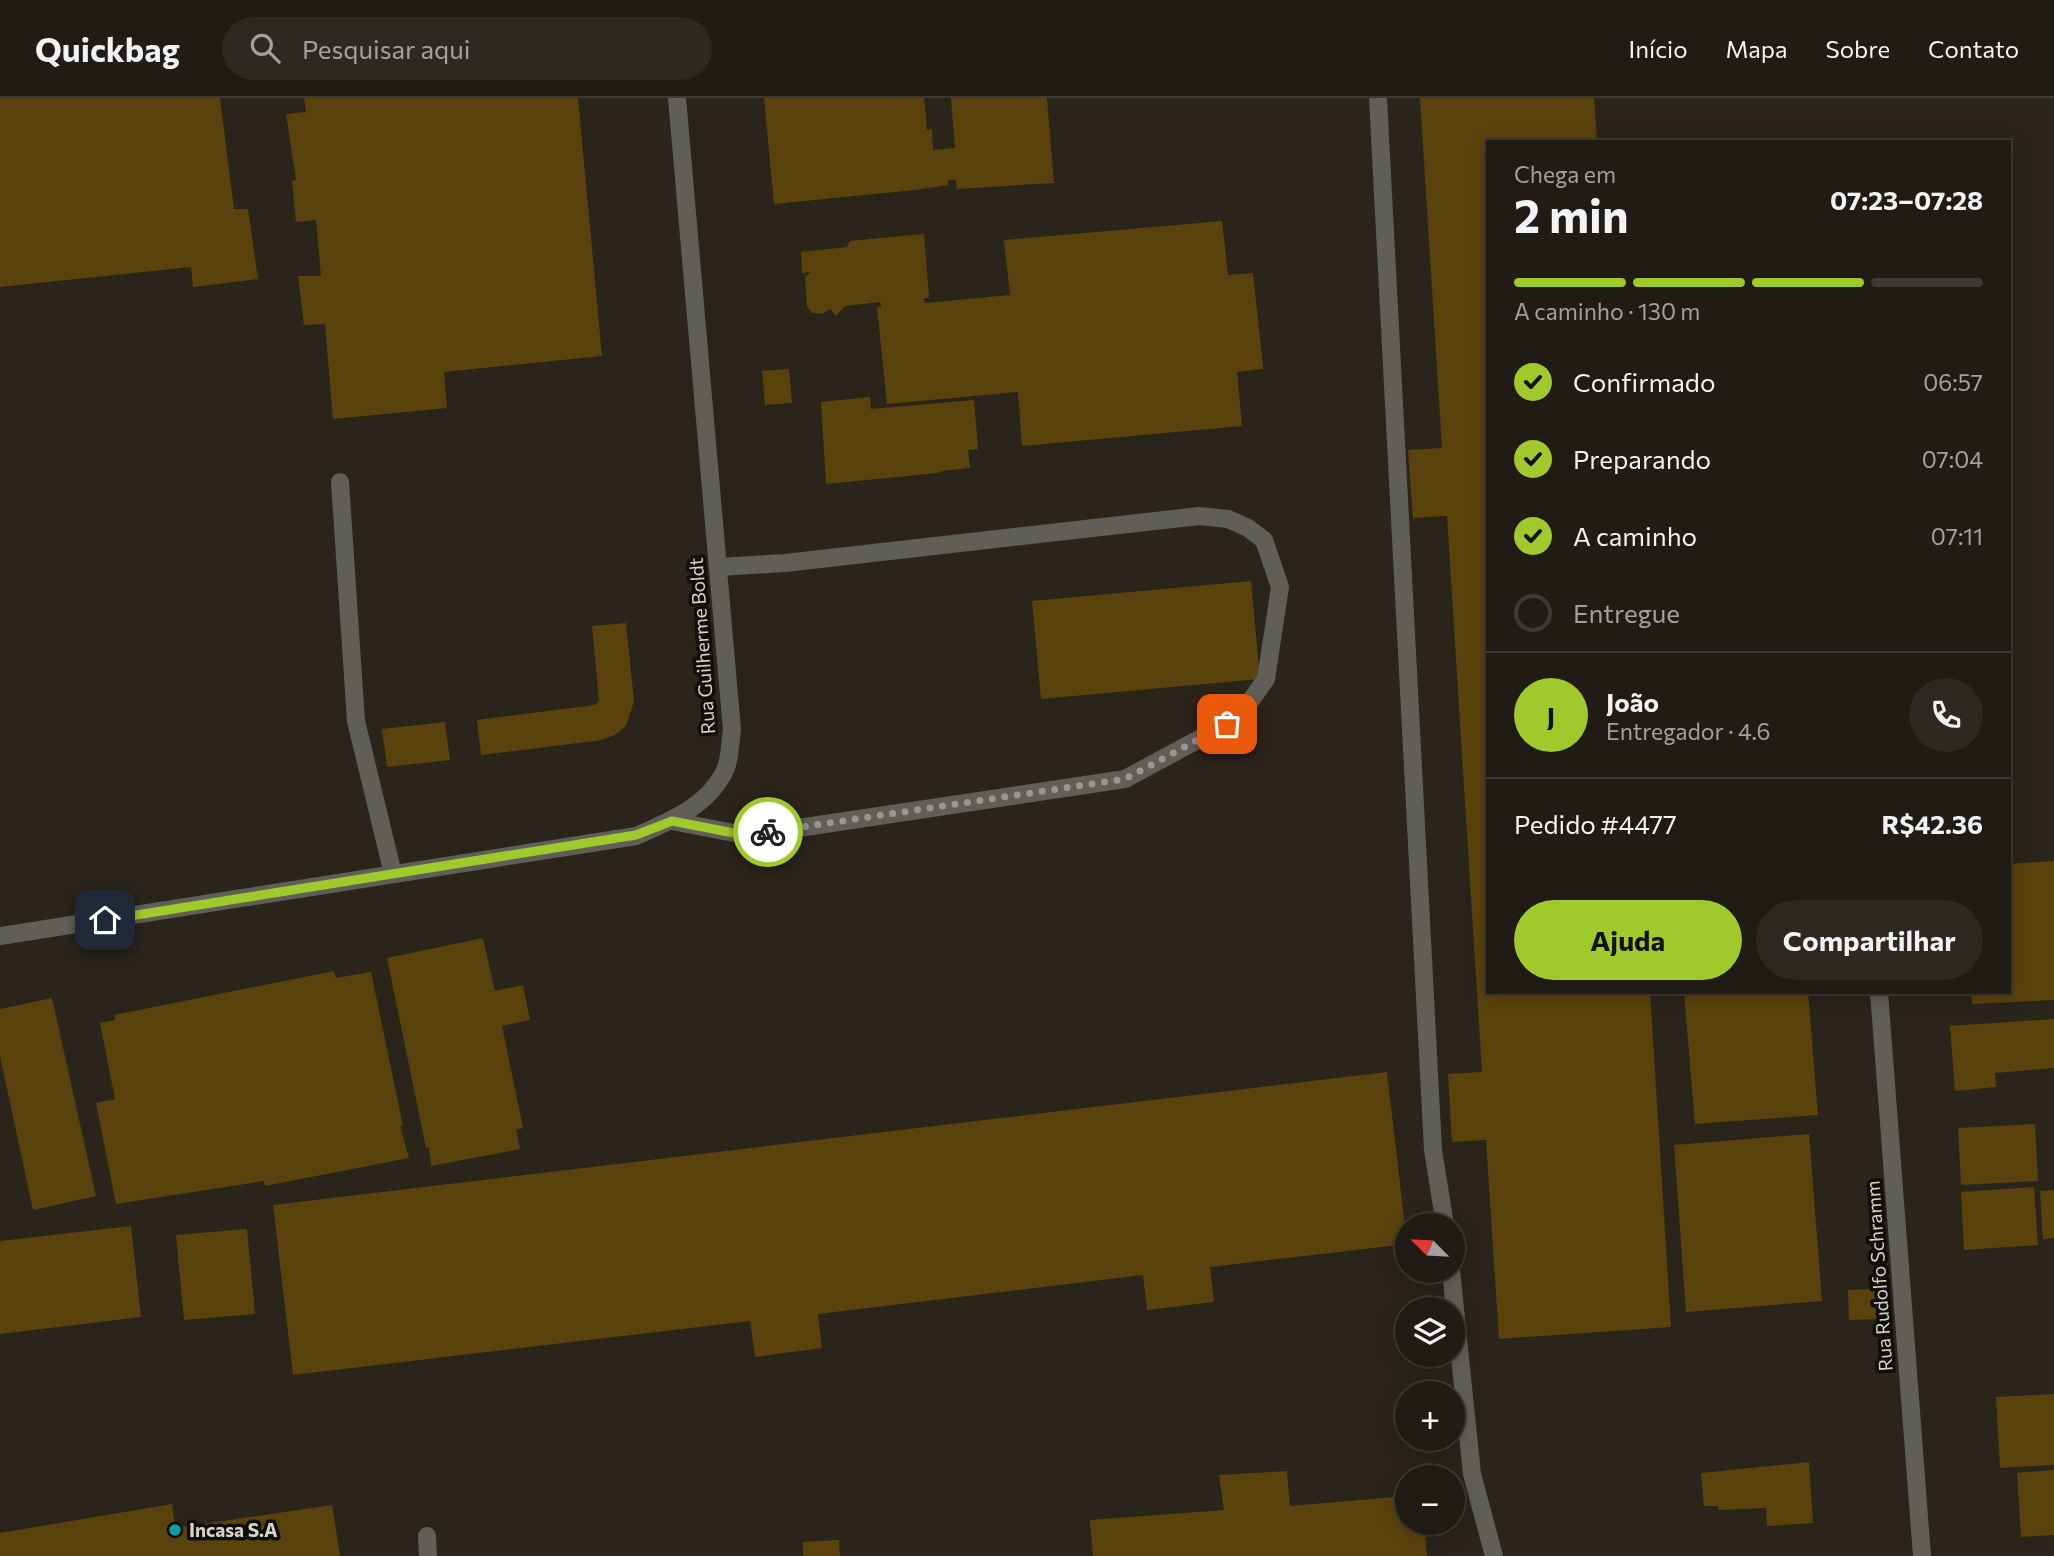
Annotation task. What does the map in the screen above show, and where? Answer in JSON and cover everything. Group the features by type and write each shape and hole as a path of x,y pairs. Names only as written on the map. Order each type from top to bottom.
{"street":[{"name":"Rua Guilherme Boldt","path":"0,936 636,835 672,821 705,798 726,767 732,730 677,98"},
{"path":"1378,98 1433,1150 1443,1213"},
{"path":"340,482 356,721 393,874"},
{"path":"672,821 739,834 785,830 1125,779 1227,724 1244,710 1266,679 1280,587 1264,540 1228,519 1199,516 785,563 718,567"},
{"name":"Rua Rudolfo Schramm","path":"1879,994 1922,1556"},
{"path":"1452,1283 1472,1474 1494,1556"},
{"path":"427,1536 428,1556"}],"building":[{"path":"0,98 220,98 234,209 248,209 258,279 193,287 191,267 0,287"},
{"path":"304,98 578,98 602,356 444,372 447,408 333,419 325,324 304,325 298,276 321,276 316,220 296,222 292,181 296,180 286,114 306,112"},
{"path":"764,98 924,98 927,130 932,129 933,150 955,148 951,98 1047,98 1054,183 957,189 956,180 948,180 948,185 915,190 774,204"},
{"path":"1420,98 1594,98 1597,140 1486,140 1486,994 1650,994 1671,1327 1499,1339 1486,1140 1452,1142 1448,1074 1482,1072 1447,516 1413,518 1408,450 1442,448"},
{"path":"1222,221 1228,275 1253,273 1263,366 1263,369 1237,372 1242,426 1022,446 1018,392 887,404 877,307 881,307 880,302 845,306 836,316 830,309 822,314 812,313 807,306 805,278 810,272 802,273 801,252 847,247 850,241 924,234 929,298 924,298 925,303 1010,295 1004,240"},
{"path":"789,369 792,403 765,405 762,371"},
{"path":"870,397 871,409 974,400 978,449 968,450 970,468 826,484 821,402"},
{"path":"1251,581 1260,679 1041,699 1032,601"},
{"path":"626,623 634,701 626,726 615,735 602,740 481,755 477,720 595,705 599,701 592,626"},
{"path":"445,722 450,760 387,767 382,729"},
{"path":"2054,861 2054,1000 1972,1004 1971,994 2011,994 2011,864"},
{"path":"483,938 495,991 523,985 530,1020 502,1026 523,1128 516,1130 520,1149 431,1166 387,958"},
{"path":"334,971 336,978 371,972 403,1126 400,1126 409,1158 265,1186 264,1181 116,1204 96,1103 115,1099 100,1023 115,1020 114,1015"},
{"path":"1684,994 1808,994 1818,1115 1695,1124"},
{"path":"52,998 96,1196 33,1210 0,1056 0,1009"},
{"path":"2054,1019 2054,1068 1995,1073 1996,1087 1955,1091 1950,1026"},
{"path":"1387,1072 1403,1213 1395,1213 1395,1245 1210,1267 1214,1302 1147,1310 1143,1275 818,1314 822,1348 755,1357 750,1321 293,1375 273,1205"},
{"path":"2035,1124 2038,1181 1961,1185 1958,1128"},
{"path":"1809,1134 1822,1301 1686,1312 1674,1145"},
{"path":"2034,1187 2038,1245 1964,1250 1961,1192"},
{"path":"2054,1190 2054,1238 2043,1239 2040,1191"},
{"path":"131,1226 141,1317 0,1334 0,1241"},
{"path":"247,1229 255,1314 184,1320 176,1235"},
{"path":"1876,1289 1878,1319 1849,1320 1848,1290"},
{"path":"2054,1394 2054,1465 2000,1468 1996,1397"},
{"path":"1809,1462 1813,1523 1767,1526 1766,1508 1719,1510 1718,1506 1704,1506 1701,1473"},
{"path":"2054,1470 2054,1535 2021,1537 2017,1473"},
{"path":"1287,1471 1290,1506 1395,1497 1395,1535 1425,1535 1427,1556 1093,1556 1090,1520 1224,1510 1219,1475"},
{"name":"Incasa S.A","path":"172,1504 175,1528 332,1505 340,1556 0,1556 0,1533"},
{"path":"839,1540 840,1556 803,1556 803,1542"}],"way so far":[{"path":"768,832 1125,779 1227,724"}],"place":[{"name":"Incasa S.A","path":"175,1530"}],"route":[{"path":"105,920 636,835 672,821 739,834 768,832"}]}
